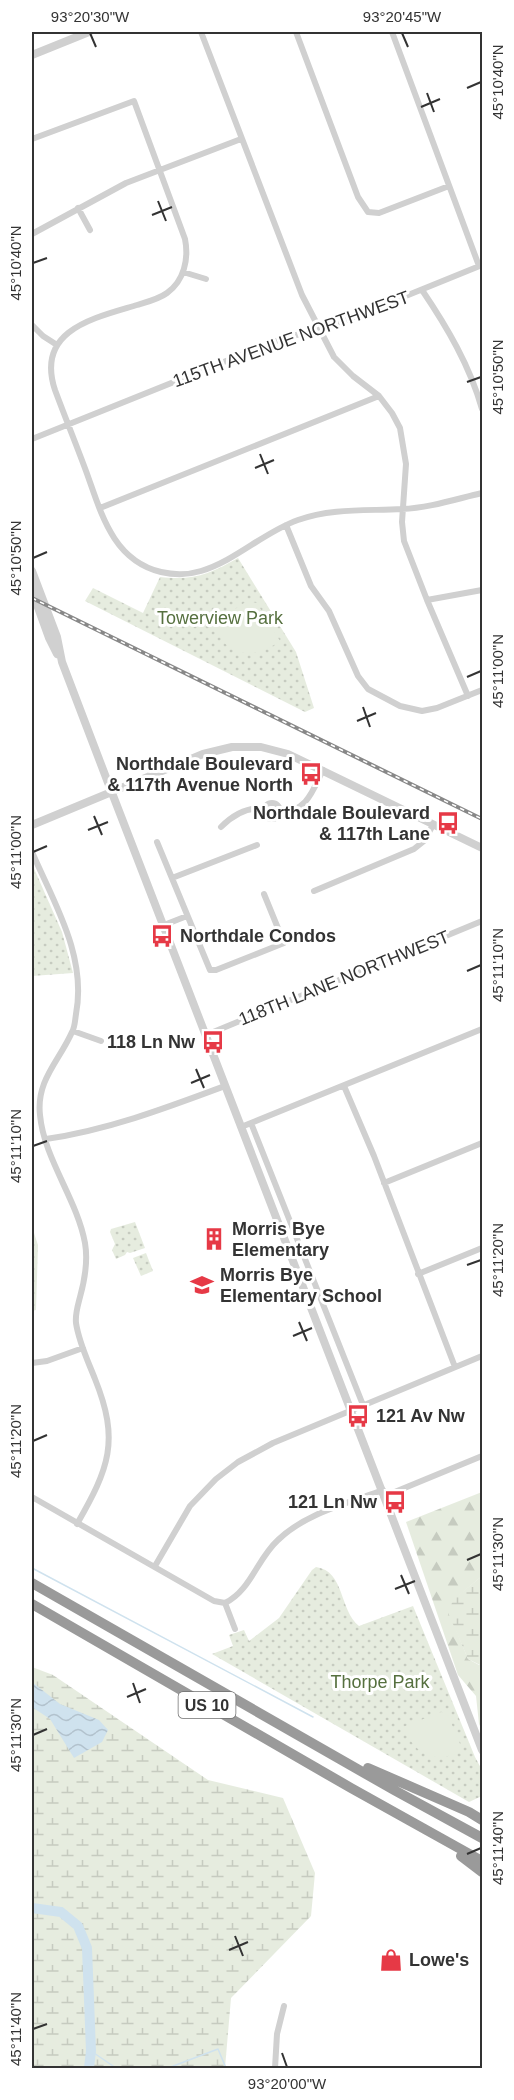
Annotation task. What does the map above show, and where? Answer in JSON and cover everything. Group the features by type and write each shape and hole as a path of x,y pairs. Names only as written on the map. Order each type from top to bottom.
{"highway":[{"name":"US 10","path":"32,1583 483,1838"},
{"name":"US 10","path":"32,1604 382,1806 483,1861"},
{"path":"299,1735 375,1772 483,1818"},
{"path":"382,1806 483,1872"}],"street":[{"path":"32,55 89,32"},
{"path":"201,32 295,280 334,357 353,376 379,396 397,422 403,440 406,464 402,530 404,541 426,600 468,696"},
{"path":"296,32 358,197 368,212 379,213 449,186"},
{"path":"392,32 481,266"},
{"path":"32,139 134,101 185,239 187,253 183,272 165,294 80,323 57,345 52,362 51,374 68,425 111,535 123,551 139,564 164,573 181,574 207,569 300,519 339,511 403,509 483,493"},
{"path":"32,234 119,187 241,139"},
{"path":"78,208 90,230"},
{"name":"115TH AVENUE NORTHWEST","path":"32,439 286,337 322,330 481,266"},
{"path":"183,272 206,279"},
{"path":"422,290 444,322 462,357 483,409"},
{"path":"32,325 57,345"},
{"path":"100,508 379,396"},
{"path":"286,525 308,580 329,611 355,672 361,682 373,693 410,710 430,710 483,690"},
{"path":"32,571 57,637 62,662"},
{"path":"426,600 483,590"},
{"path":"32,591 49,638 62,662 483,1750"},
{"path":"32,825 198,756 232,747 261,747 288,754 483,848"},
{"path":"280,813 279,807 274,804 268,804 265,809 265,815 270,819 276,818 280,813 297,809 305,803 323,770"},
{"path":"221,827 239,813 254,808 265,809"},
{"path":"314,891 414,849 424,841 433,825"},
{"path":"157,842 210,970 216,970 284,944 264,894"},
{"path":"172,878 257,845"},
{"path":"32,852 64,926 76,962 79,990 73,1031 49,1071 39,1111 46,1139 85,1242 85,1274 76,1321 83,1348 106,1410 110,1438 105,1470 77,1524"},
{"path":"164,925 187,916"},
{"name":"118TH LANE NORTHWEST","path":"206,1035 483,921"},
{"path":"241,1127 483,1029"},
{"path":"73,1031 101,1041"},
{"path":"46,1139 89,1131 148,1115 225,1086"},
{"path":"344,1086 455,1366"},
{"path":"251,1123 363,1405"},
{"path":"384,1183 483,1143"},
{"path":"418,1274 483,1248"},
{"path":"32,1364 83,1348"},
{"path":"155,1566 190,1506 216,1479 255,1452 483,1356"},
{"path":"32,1497 214,1601 225,1603 240,1594 265,1554 289,1530 318,1514 384,1493 483,1456"},
{"path":"225,1603 235,1629"},
{"path":"275,2068 278,2034 284,2006"}],"green space":[{"name":"Towerview Park","path":"238,558 296,652 314,708 305,712 85,601 93,588 143,613 160,577 182,578 201,575"},
{"path":"247,601 257,603 280,641 260,651 250,653 232,649 219,635 214,623"},
{"path":"32,864 62,932 73,973 32,976"},
{"path":"135,1222 145,1248 127,1252 116,1259 112,1250 115,1244 111,1229"},
{"path":"32,1227 38,1245 36,1310 32,1311"},
{"path":"146,1253 153,1271 141,1276 133,1258"},
{"path":"482,1492 482,1576 457,1597 448,1610 468,1659 479,1665 482,1664 482,1730 479,1724 476,1696 458,1675 406,1522"},
{"name":"Thorpe Park","path":"316,1567 332,1576 348,1611 359,1626 413,1606 482,1770 482,1796 469,1802 212,1654 233,1646 229,1635 244,1630 249,1641 279,1618"},
{"path":"482,1576 482,1664 480,1665 468,1659 447,1610 456,1597"},
{"path":"32,1667 53,1675 208,1780 283,1798 315,1873 311,1916 231,1998 225,2068 32,2068"},
{"path":"441,1712 447,1713 463,1751 453,1755 435,1757 420,1751 403,1727"}],"water":[{"path":"32,1682 60,1704 99,1720 108,1730 102,1742 74,1758 50,1719 32,1707"}],"waterway":[{"path":"32,1568 313,1717"},
{"path":"32,1908 61,1912 78,1926 87,1948 91,2051 89,2068"},
{"path":"168,2068 218,2049 226,2068"},
{"path":"91,2051 116,2068"}],"railway":[{"path":"32,598 482,819"}],"place":[{"name":"Northdale Boulevard & 117th Avenue North","path":"311,774"},
{"name":"Northdale Boulevard & 117th Lane","path":"448,823"},
{"name":"Northdale Condos","path":"162,936"},
{"name":"118 Ln Nw","path":"213,1042"},
{"name":"Morris Bye Elementary","path":"214,1239"},
{"name":"Morris Bye Elementary School","path":"202,1285"},
{"name":"121 Av Nw","path":"358,1416"},
{"name":"121 Ln Nw","path":"395,1502"},
{"name":"Lowe's","path":"391,1960"}]}
